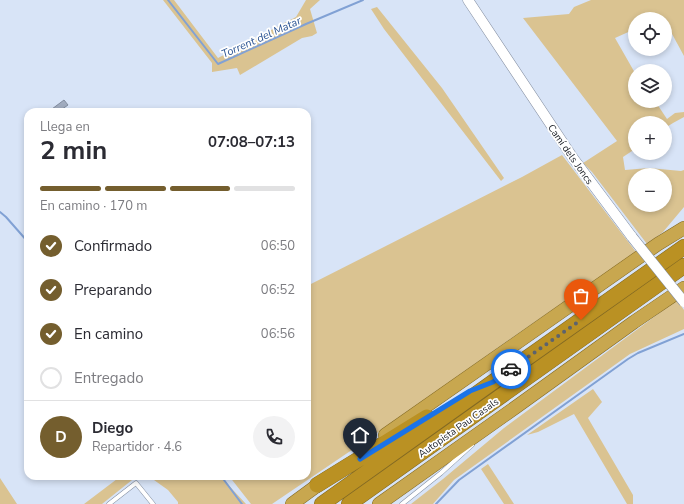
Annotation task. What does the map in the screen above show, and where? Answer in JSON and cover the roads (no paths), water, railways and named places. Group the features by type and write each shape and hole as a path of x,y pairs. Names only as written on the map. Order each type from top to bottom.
{"highway":[{"path":"658,244 684,219"},
{"path":"292,504 343,465 658,244 684,228"},
{"name":"Autopista Pau Casals","path":"322,504 684,247"},
{"name":"Autopista Pau Casals","path":"349,504 684,266"},
{"path":"379,504 684,288"},
{"path":"317,485 470,391 493,382"},
{"path":"363,504 390,484 435,442"}],"street":[{"name":"Camí dels Joncs","path":"468,0 573,158 632,237 684,302"}],"lane":[{"path":"402,504 467,450 484,430"},
{"path":"109,504 136,483 153,504"}],"waterway":[{"name":"Torrent del Matar","path":"168,0 218,64 363,0"},
{"path":"0,212 24,237"},
{"path":"436,504 459,480 628,359 638,353 684,334"},
{"path":"224,480 242,504"}]}
